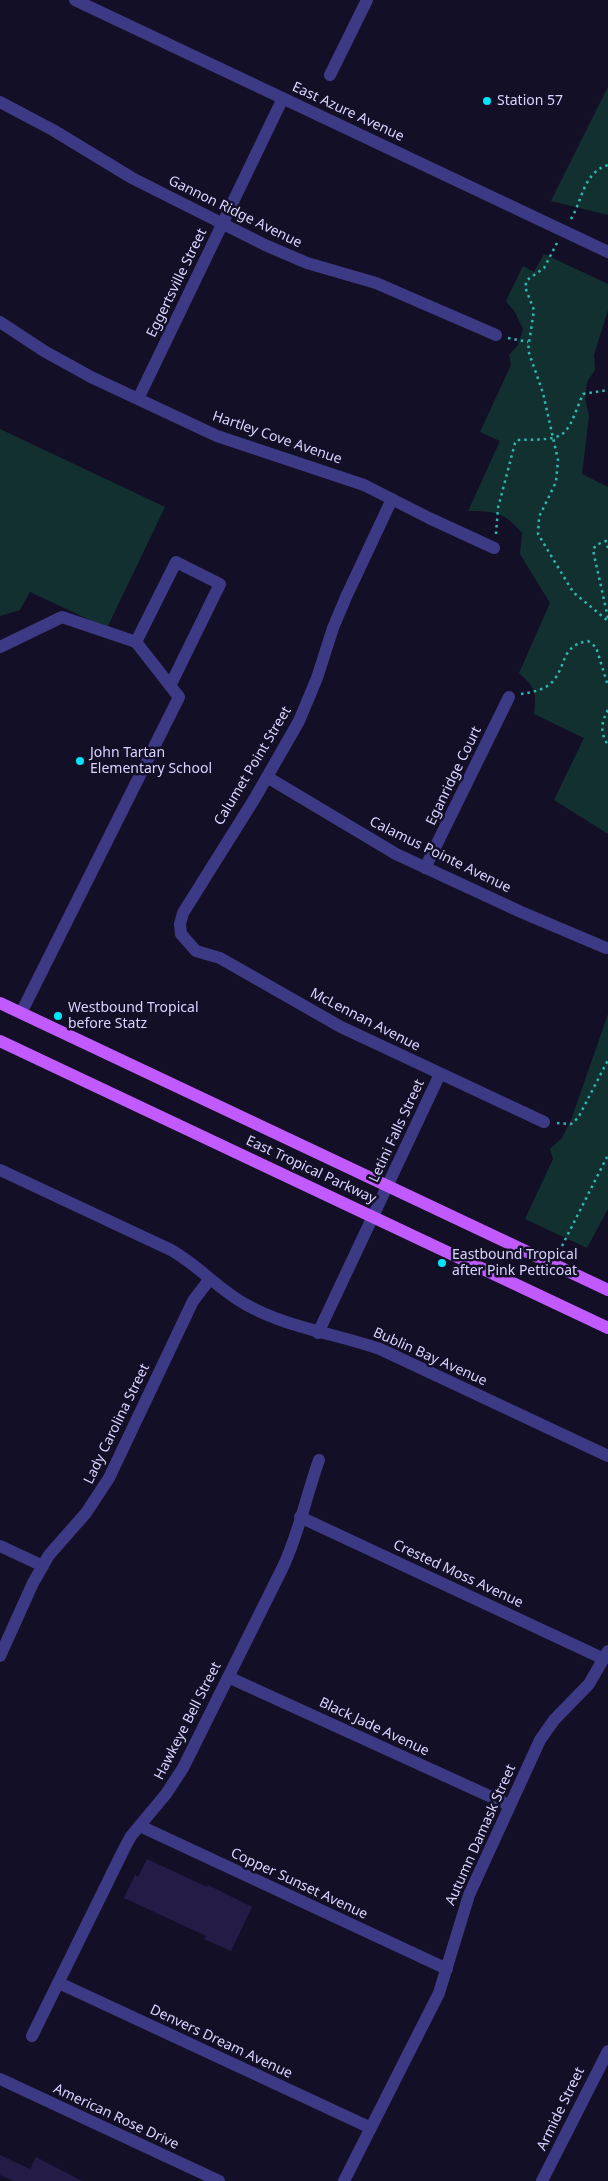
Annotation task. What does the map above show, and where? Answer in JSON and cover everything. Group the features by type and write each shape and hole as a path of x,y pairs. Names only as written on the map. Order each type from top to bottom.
{"main road":[{"name":"East Tropical Parkway","path":"0,1003 608,1290"},
{"name":"East Tropical Parkway","path":"0,1041 608,1328"}],"street":[{"name":"East Azure Avenue","path":"75,0 608,252"},
{"path":"330,75 365,1"},
{"name":"Eggertsville Street","path":"138,399 283,98"},
{"name":"Gannon Ridge Avenue","path":"0,102 54,130 132,178 223,224 307,263 376,283 496,335"},
{"name":"Hartley Cove Avenue","path":"0,322 44,351 138,399 217,436 331,473 392,499 494,548"},
{"name":"Calumet Point Street","path":"181,934 180,924 183,913 267,777 299,721 317,678 333,628 392,499"},
{"path":"136,642 176,562 220,584 170,686"},
{"path":"0,647 62,617 136,642 179,697 21,1012"},
{"name":"Eganridge Court","path":"425,868 509,697"},
{"name":"Calamus Pointe Avenue","path":"267,777 361,834 425,868 606,948"},
{"name":"McLennan Avenue","path":"181,934 196,951 220,958 341,1027 544,1122"},
{"name":"Letini Falls Street","path":"318,1332 440,1074"},
{"name":"Bublin Bay Avenue","path":"0,1170 188,1259 209,1280 247,1305 291,1325 353,1340 380,1349 608,1456"},
{"name":"Lady Carolina Street","path":"0,1656 49,1555 86,1513 109,1478 193,1301 209,1280"},
{"name":"Hawkeye Bell Street","path":"32,2036 124,1849 166,1794 183,1768 292,1549 300,1517 319,1460"},
{"name":"Crested Moss Avenue","path":"300,1517 606,1655"},
{"path":"0,1546 43,1566"},
{"name":"Autumn Damask Street","path":"344,2181 439,1993 469,1895 540,1740 554,1720 589,1684 606,1655"},
{"name":"Black Jade Avenue","path":"228,1677 509,1805"},
{"name":"Copper Sunset Avenue","path":"140,1826 446,1969"},
{"name":"Denvers Dream Avenue","path":"59,1983 371,2128"},
{"name":"Armide Street","path":"542,2181 608,2050"},
{"name":"American Rose Drive","path":"0,2079 219,2181"}],"path":[{"path":"608,165 597,171 586,182 580,204 563,231 544,268 527,280 525,287 534,310 530,328 532,334 528,342 528,350 543,393 555,439 558,460 556,482 540,517 538,534 574,592 608,619"},
{"path":"496,335 528,342"},
{"path":"494,548 498,508 515,443 518,440 555,439 567,432 583,394 608,390"},
{"path":"608,548 606,541 596,545 593,550 608,619"},
{"path":"509,697 539,691 554,680 565,655 571,648 579,642 588,640 596,647 608,686"},
{"path":"608,710 602,727 603,737 608,745"},
{"path":"544,1122 571,1124 578,1118 608,1060"},
{"path":"562,1246 608,1155"}],"green space":[{"path":"608,87 608,215 551,201"},
{"path":"544,254 608,284 608,310 594,355 595,370 587,382 585,398 589,416 582,474 608,487 608,834 554,800 584,738 534,714 534,690 529,682 519,673 550,603 520,554 522,533 510,521 498,514 485,511 468,511 500,441 480,432 511,365 509,355 518,345 523,329 515,312 506,301 523,266 534,272"},
{"path":"0,429 165,507 107,628 30,592 20,610 0,616"},
{"path":"608,1014 608,1209 587,1248 525,1219 553,1159 550,1149 562,1138 571,1120"}],"building":[{"path":"147,1859 207,1887 208,1885 252,1907 231,1951 204,1939 206,1936 124,1898 135,1875 138,1877"},
{"path":"0,2155 30,2169 36,2157 82,2181 13,2181 0,2175"}],"place":[{"name":"Station 57","path":"487,101"},
{"name":"John Tartan Elementary School","path":"80,761"},
{"name":"Westbound Tropical before Statz","path":"58,1016"},
{"name":"Eastbound Tropical after Pink Petticoat","path":"442,1263"}]}
